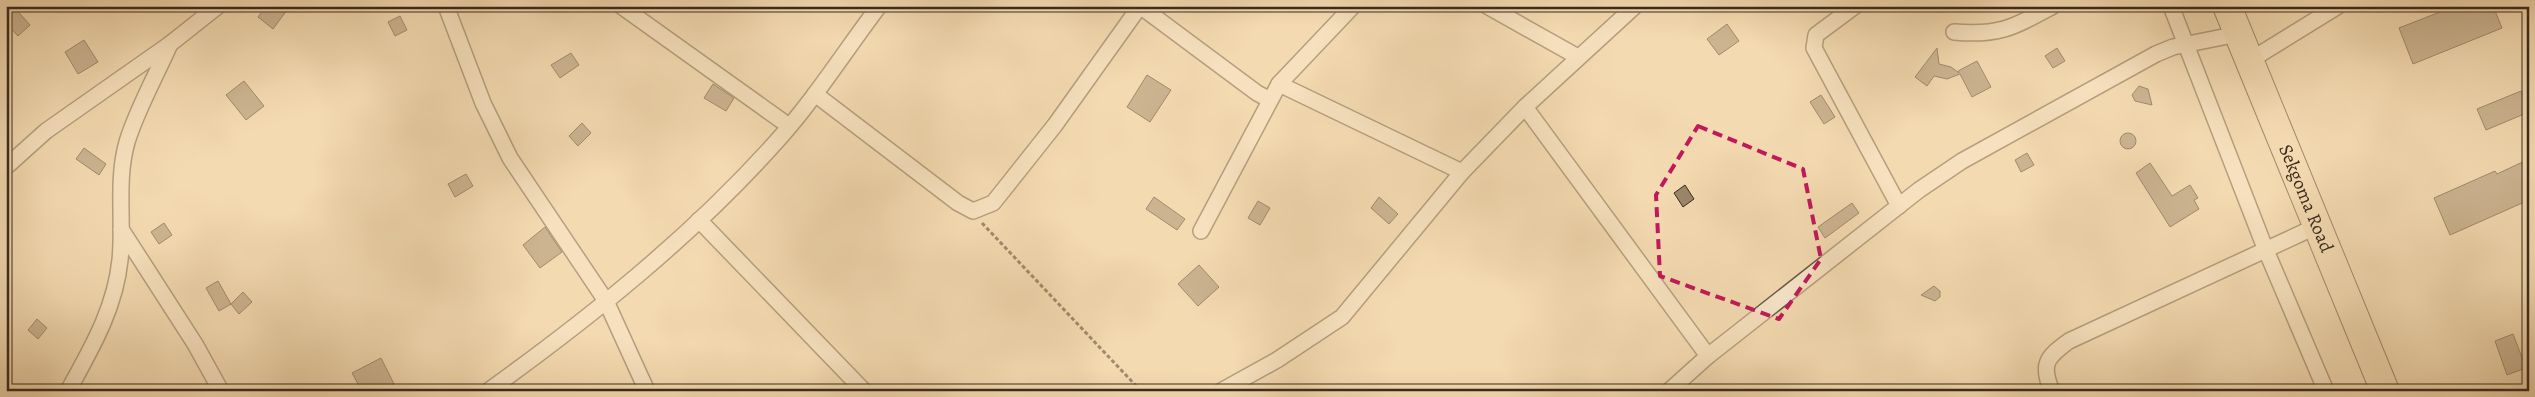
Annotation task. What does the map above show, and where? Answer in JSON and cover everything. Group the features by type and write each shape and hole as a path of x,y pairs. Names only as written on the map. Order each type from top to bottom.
{"highway":[{"name":"Sekgoma Road","path":"2227,6 2385,391"}],"street":[{"path":"6,167 46,131 170,44 218,6"},
{"path":"446,6 483,103 510,158 606,301 647,391"},
{"path":"488,391 554,343 606,301 725,196 789,126 815,94 879,6"},
{"path":"815,94 958,203 973,211 993,203 1055,125 1140,6 1257,93 1270,100"},
{"path":"1201,231 1279,84 1353,6"},
{"path":"1487,6 1578,57"},
{"path":"1221,391 1277,360 1342,318 1462,172 1525,107 1635,6"},
{"path":"1854,6 1816,35 1814,48 1899,206"},
{"path":"1954,32 1977,34 2003,31 2053,6"},
{"path":"2171,6 2265,248 2326,391"},
{"path":"2249,61 2338,6"},
{"path":"627,8 789,126"},
{"path":"1669,391 1708,356 1899,206 1962,161 2156,54 2172,47 2238,34"},
{"path":"68,391 106,319 115,290 120,261 121,191 126,143 170,44"},
{"path":"1279,84 1462,172"},
{"path":"1525,107 1708,356"},
{"path":"699,220 864,391"},
{"path":"2052,391 2046,378 2046,364 2053,353 2069,341 2265,248 2317,226"},
{"path":"121,229 195,344 220,391"}],"path":[{"path":"973,211 991,234 1142,391"}],"highlighted area":[{"path":"1698,126 1803,169 1821,259 1779,319 1660,276 1656,195"}],"building":[{"path":"6,6 13,6 30,25 18,36 6,23"},
{"path":"266,6 290,6 273,29 258,17"},
{"path":"2438,6 2493,6 2502,28 2413,64 2399,28 2440,12"},
{"path":"400,16 407,30 395,36 388,22"},
{"path":"1727,24 1739,41 1719,55 1707,39"},
{"path":"84,40 98,62 78,74 65,52"},
{"path":"1937,48 1939,64 1951,67 1959,73 1958,71 1977,61 1991,87 1972,97 1960,74 1947,79 1934,76 1927,86 1915,77"},
{"path":"2057,48 2065,61 2053,68 2045,56"},
{"path":"571,53 579,65 560,78 551,65"},
{"path":"1147,75 1171,90 1150,122 1127,107"},
{"path":"244,81 264,106 246,120 226,95"},
{"path":"713,84 734,98 726,111 704,98"},
{"path":"2139,86 2148,89 2152,105 2135,101 2132,95"},
{"path":"2521,91 2529,112 2486,130 2477,109"},
{"path":"1821,95 1835,117 1824,124 1810,102"},
{"path":"582,123 591,133 578,146 569,136"},
{"path":"2125,133 2131,133 2136,138 2134,147 2125,149 2120,144 2120,138"},
{"path":"84,148 106,164 99,175 76,159"},
{"path":"2027,153 2034,165 2021,172 2015,160"},
{"path":"2529,159 2529,200 2450,235 2434,198 2495,171 2497,174"},
{"path":"2150,163 2172,196 2190,185 2198,198 2194,200 2199,209 2170,227 2136,173"},
{"path":"466,174 473,186 455,197 448,184"},
{"path":"1685,185 1694,199 1683,207 1674,193"},
{"path":"1154,197 1185,219 1177,230 1146,209"},
{"path":"1379,197 1398,214 1389,224 1371,208"},
{"path":"1258,201 1270,208 1260,225 1248,218"},
{"path":"1852,203 1859,213 1825,238 1818,227"},
{"path":"164,223 172,235 159,244 151,232"},
{"path":"545,227 562,252 540,268 523,245"},
{"path":"1199,265 1219,287 1198,306 1178,284"},
{"path":"218,281 231,304 219,311 206,288"},
{"path":"1934,286 1940,291 1940,297 1935,301 1921,295"},
{"path":"243,292 252,302 239,314 231,304"},
{"path":"37,319 47,328 38,339 28,330"},
{"path":"2513,334 2526,368 2507,375 2495,341"},
{"path":"381,358 394,384 381,391 362,391 352,373"}]}
